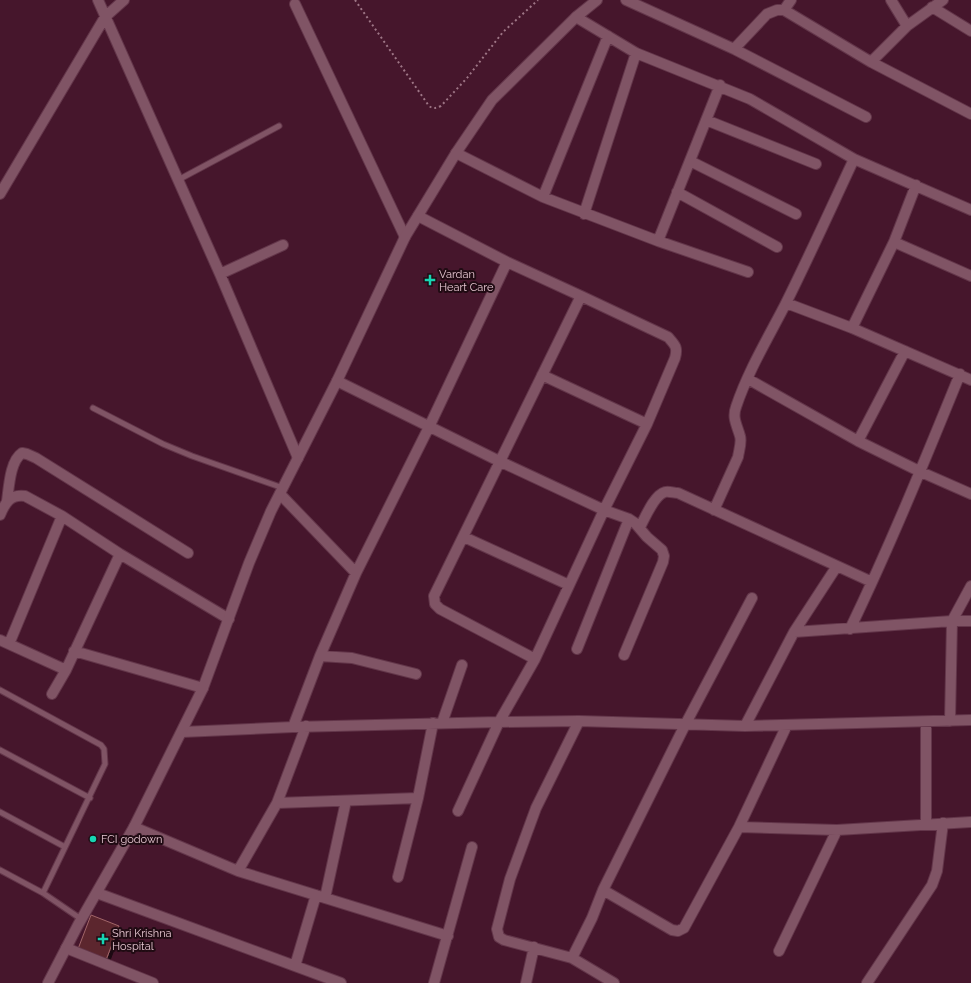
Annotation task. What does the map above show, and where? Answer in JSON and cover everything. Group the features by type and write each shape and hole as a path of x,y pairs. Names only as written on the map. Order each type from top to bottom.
{"street":[{"path":"98,0 220,274 298,458"},
{"path":"0,194 105,17 124,0"},
{"path":"48,983 81,919 134,827 182,732 203,688 249,563 281,491 337,381 405,237 456,153 492,100 576,17 597,0"},
{"path":"626,0 734,49 866,117"},
{"path":"784,10 790,0"},
{"path":"891,0 907,26"},
{"path":"871,62 907,26 943,0"},
{"path":"295,4 405,237"},
{"path":"932,7 971,31"},
{"path":"734,49 768,14 777,10 784,10 871,62 971,114"},
{"path":"576,17 636,52 720,85 750,99 854,159 970,206"},
{"path":"543,197 608,36"},
{"path":"584,214 636,52"},
{"path":"658,241 720,85"},
{"path":"706,120 816,164"},
{"path":"456,153 543,197 584,214 748,272"},
{"path":"714,510 738,457 741,437 734,416 736,407 854,159"},
{"path":"690,161 796,214"},
{"path":"852,328 894,242 916,185"},
{"path":"677,192 777,247"},
{"path":"418,216 507,262 668,337 677,350 676,358 647,424 604,510 535,659 499,722 458,811"},
{"path":"894,242 971,276"},
{"path":"220,274 283,245"},
{"path":"293,726 320,656 356,573 429,427 507,262"},
{"path":"535,659 440,609 435,604 434,596 464,537 499,461 582,296"},
{"path":"786,303 852,328 971,380"},
{"path":"858,441 905,351"},
{"path":"850,629 921,472 960,374"},
{"path":"542,375 647,424"},
{"path":"748,379 858,441 921,472 971,494"},
{"path":"337,381 499,461 604,510 629,519 640,527 647,537 662,550 664,556 663,562 624,655"},
{"path":"0,515 7,501 14,464 18,456 22,453 27,454 36,458 188,553"},
{"path":"281,491 356,573"},
{"path":"640,527 654,502 660,495 666,492 678,493 872,582"},
{"path":"7,501 20,495 25,496 62,516 120,554 229,619"},
{"path":"62,516 4,642 66,670"},
{"path":"577,649 629,519"},
{"path":"464,537 569,585"},
{"path":"52,694 66,670 120,554"},
{"path":"745,726 794,632 837,566"},
{"path":"950,721 952,621 971,586"},
{"path":"572,958 592,918 603,890 685,725 752,598"},
{"path":"794,632 971,621"},
{"path":"74,651 203,688"},
{"path":"320,656 352,658 416,674"},
{"path":"398,877 437,723 462,665"},
{"path":"182,732 293,726 499,722 579,721 745,726 971,720"},
{"path":"579,721 536,808 510,879 497,929 499,937 504,940 572,958 614,983"},
{"path":"926,722 926,824"},
{"path":"603,890 672,930 678,931 684,928 739,827 787,725"},
{"path":"238,871 277,803 306,726"},
{"path":"277,803 418,798"},
{"path":"295,966 320,896 346,801"},
{"path":"739,827 837,830 971,822"},
{"path":"867,983 932,885 937,871 943,823"},
{"path":"134,827 238,871 448,936"},
{"path":"779,951 837,830"},
{"path":"434,983 472,847"},
{"path":"97,893 341,983"},
{"path":"526,983 534,947"},
{"path":"66,948 153,983"}],"lane":[{"path":"178,180 279,126"},
{"path":"93,408 163,444 281,491"},
{"path":"0,690 101,745 104,749 105,764 90,798 43,893"},
{"path":"0,750 90,798"},
{"path":"0,812 65,847"},
{"path":"0,870 43,893 81,919"}],"path":[{"path":"355,0 429,106 435,108 441,106 467,78 503,32 538,0"}],"building":[{"path":"91,915 119,926 106,960 78,949"}],"place":[{"name":"Vardan Heart Care","path":"430,280"},
{"name":"FCI godown","path":"93,839"},
{"name":"Shri Krishna Hospital","path":"103,939"}]}
